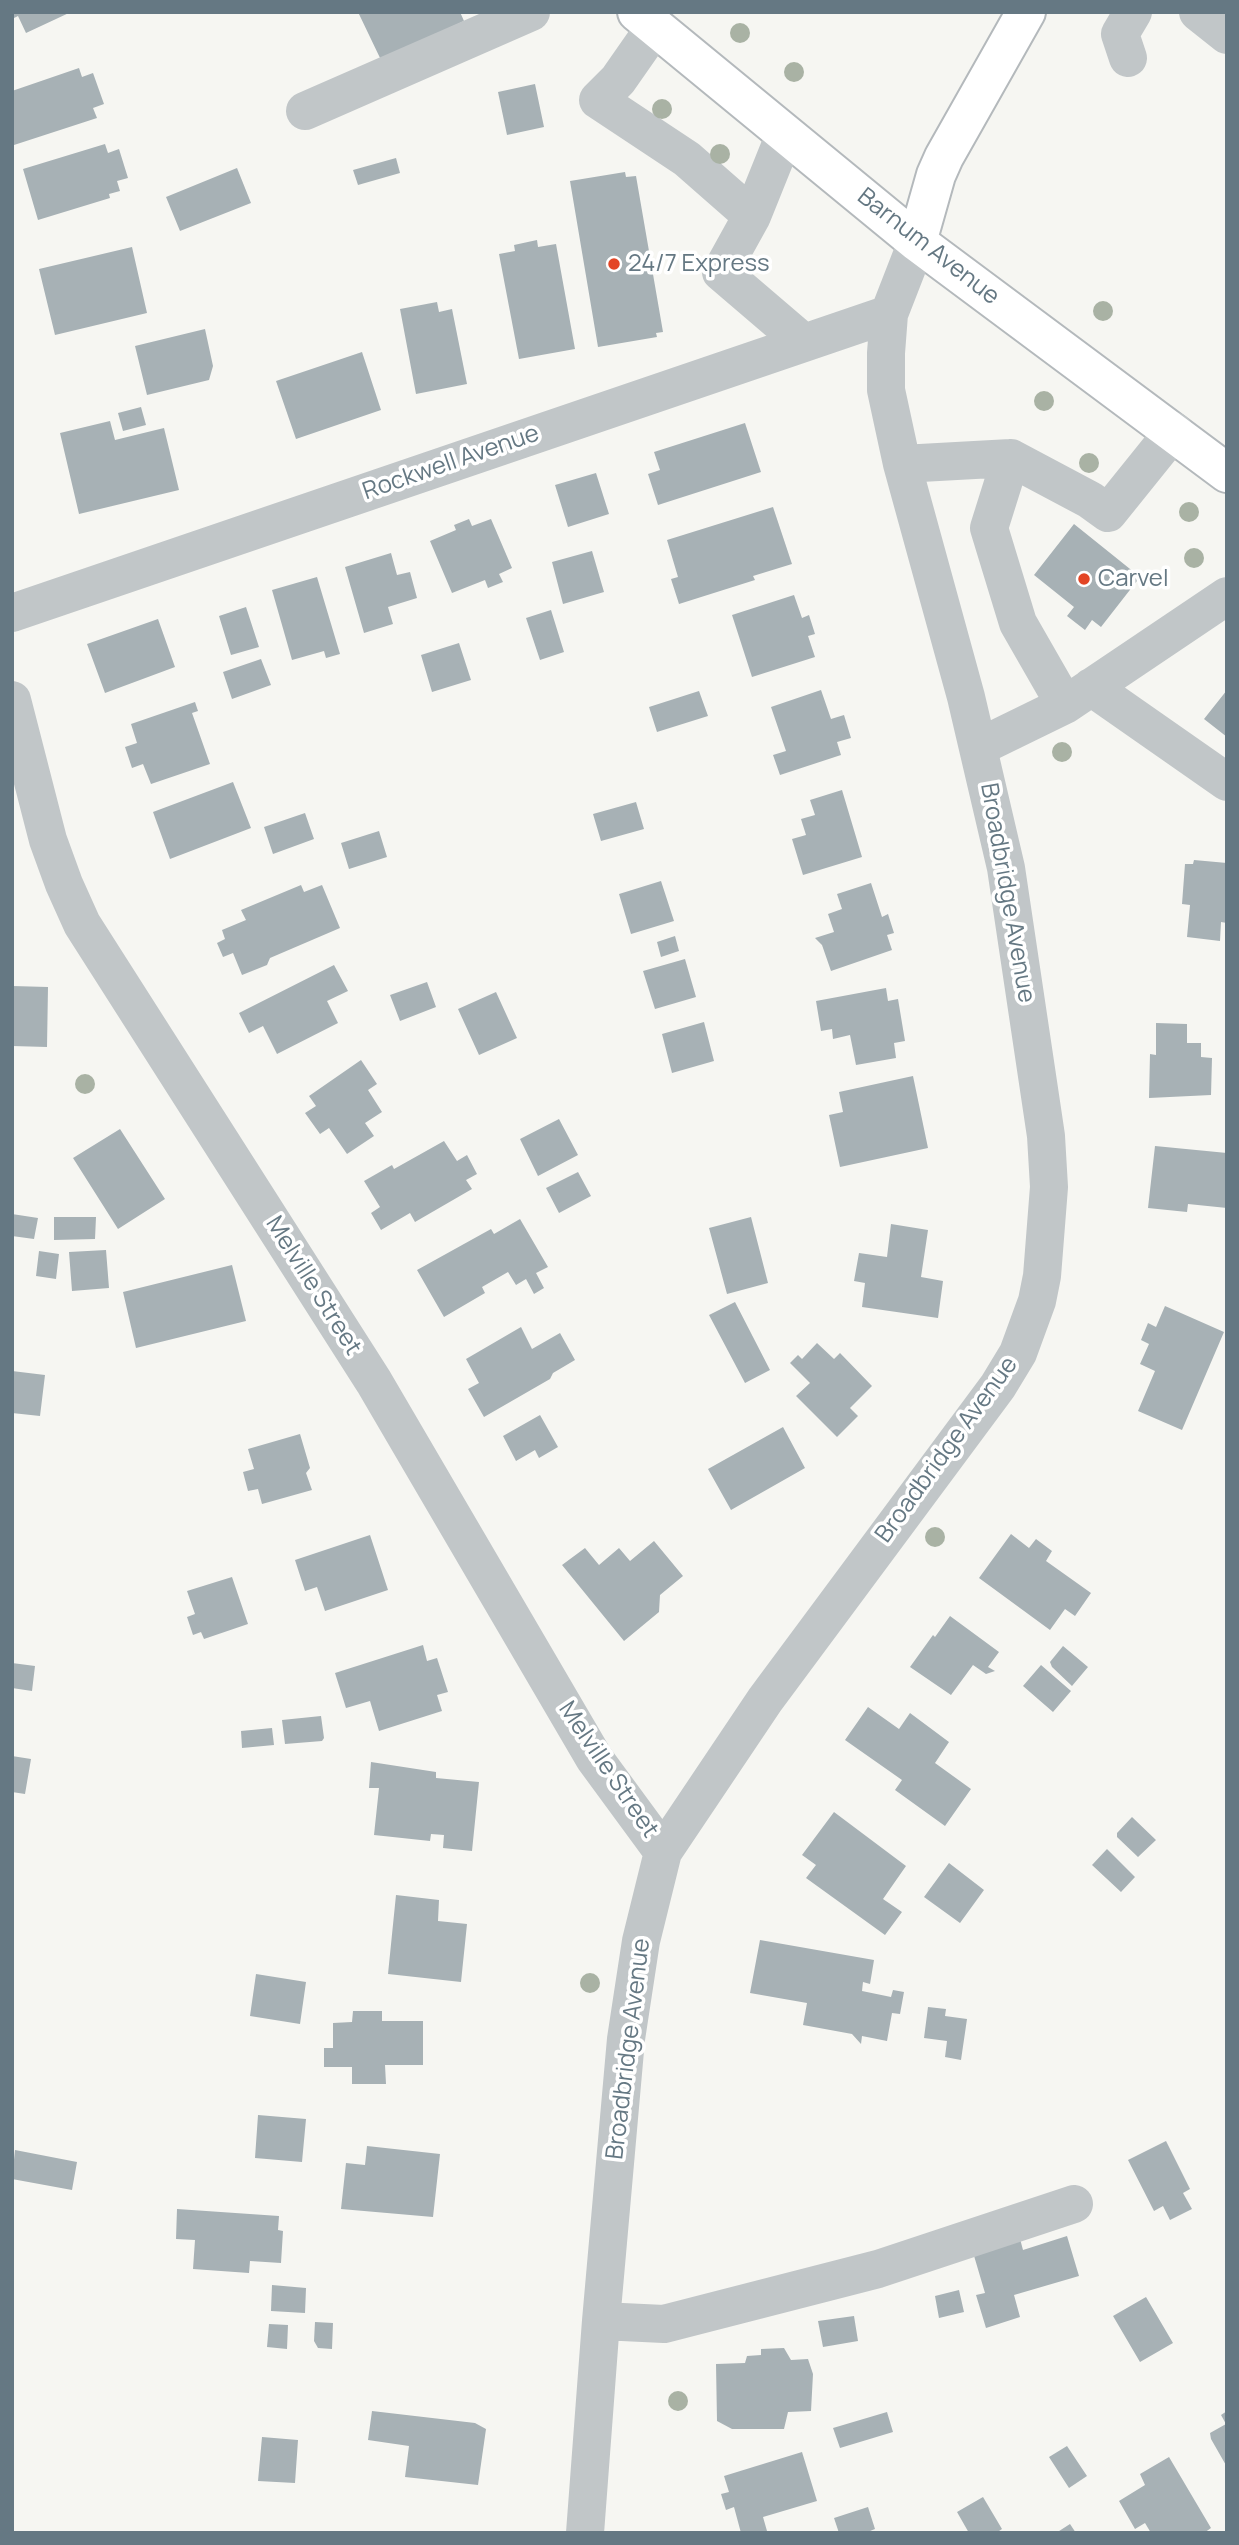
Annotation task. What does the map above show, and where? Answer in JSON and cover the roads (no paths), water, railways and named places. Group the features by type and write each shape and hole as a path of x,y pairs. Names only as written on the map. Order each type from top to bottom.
{"main road":[{"name":"Broadbridge Avenue","path":"917,242 936,175 944,157 1026,12"},
{"name":"Barnum Avenue","path":"646,20 917,242 1227,473"}],"street":[{"path":"304,111 531,12"},
{"path":"1128,58 1120,34 1133,12"},
{"path":"1198,12 1227,35"},
{"path":"646,20 618,79 598,100 687,159 752,216"},
{"path":"785,134 752,216 721,272 804,343"},
{"name":"Broadbridge Avenue","path":"585,2533 601,2321 631,1999 641,1941 663,1852 765,1700 998,1386 1018,1353 1037,1301 1047,1239 1049,1187 1046,1136 1006,868 979,747 902,464 886,390 889,314 917,242"},
{"name":"Rockwell Avenue","path":"12,612 889,314"},
{"path":"902,464 1012,458 1090,500 1108,513 1174,431"},
{"path":"1012,458 989,528 1018,623 1078,696 1227,782"},
{"path":"979,747 1078,696 1227,596"},
{"name":"Melville Street","path":"12,700 48,840 82,924 374,1382 594,1758 663,1852"},
{"path":"601,2321 664,2324 878,2269 1074,2204"}],"place":[{"name":"24/7 Express","path":"614,264"},
{"name":"Carvel","path":"1084,579"}]}
